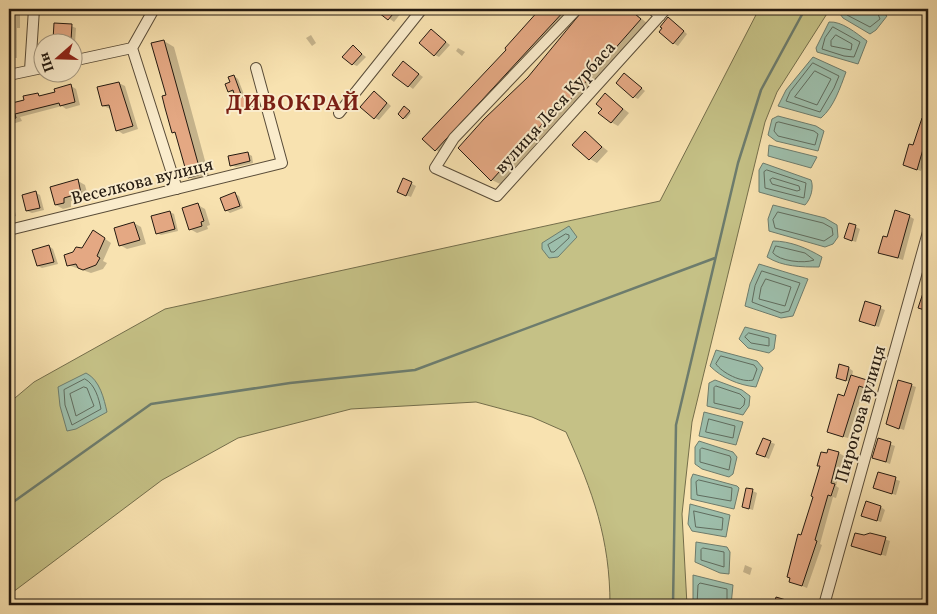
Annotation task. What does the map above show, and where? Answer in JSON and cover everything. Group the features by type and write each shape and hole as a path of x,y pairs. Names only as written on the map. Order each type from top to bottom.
{"street":[{"path":"9,75 30,70 34,9"},
{"path":"154,9 132,48 177,189"},
{"path":"340,114 422,9"},
{"name":"вулиця Леся Курбаса","path":"577,9 454,138 435,168 497,196 659,11"},
{"path":"82,59 132,48"},
{"name":"Веселкова вулиця","path":"9,230 282,163 256,68"},
{"name":"Пирогова вулиця","path":"824,605 928,232"}],"shaded area":[{"path":"759,9 830,9 777,92 765,122 692,422 682,514 687,605 610,605 607,559 598,516 584,475 566,432 532,417 476,402 351,409 238,438 162,480 9,595 9,403 34,382 165,309 660,201"}],"water":[{"path":"843,9 878,9 887,16 876,30 870,34 843,18 840,14"},
{"path":"829,22 844,25 867,41 858,64 817,52 816,48"},
{"path":"813,57 846,72 833,103 821,118 778,106 786,90"},
{"path":"778,116 816,126 824,131 818,151 776,141 768,135 772,119"},
{"path":"769,145 817,157 811,168 768,156"},
{"path":"763,163 811,180 811,193 805,205 759,192 759,170"},
{"path":"773,205 825,218 837,225 838,237 833,244 825,247 769,231 768,219"},
{"path":"569,226 577,237 558,257 549,258 542,249 542,243"},
{"path":"773,241 792,244 822,257 819,267 786,265 767,257"},
{"path":"759,264 808,279 793,316 781,318 745,306 750,284"},
{"path":"745,327 776,335 774,349 769,353 748,348 739,339"},
{"path":"716,350 757,361 763,368 756,387 743,385 731,380 710,366"},
{"path":"86,373 98,385 107,412 76,429 67,431 60,406 58,387"},
{"path":"715,380 742,390 750,396 749,406 743,415 707,406 709,383"},
{"path":"704,412 743,422 736,445 699,436"},
{"path":"699,441 733,452 737,457 733,474 729,477 702,469 695,464 695,447"},
{"path":"693,474 737,486 739,488 734,509 691,499 691,479"},
{"path":"690,504 730,515 726,537 692,531 688,524"},
{"path":"696,542 727,547 730,552 729,574 720,573 695,562"},
{"path":"693,575 733,585 731,605 693,605"}],"building":[{"path":"374,9 397,9 388,20"},
{"path":"540,9 566,9 435,151 422,139 506,50 505,48"},
{"path":"584,9 629,9 641,19 568,102 565,99 491,181 458,148 484,119 528,77"},
{"path":"668,17 684,31 673,44 659,32 662,28 660,27"},
{"path":"54,23 72,24 72,32 53,32"},
{"path":"431,29 446,42 434,56 419,43"},
{"path":"164,40 201,174 188,178 175,132 172,133 165,108 162,96 166,95 151,43"},
{"path":"353,45 362,54 352,65 342,57"},
{"path":"403,61 419,74 408,87 392,75"},
{"path":"624,73 642,88 633,98 616,83"},
{"path":"234,75 242,97 250,94 254,106 239,110 233,90 228,92 225,84 230,82 228,77"},
{"path":"119,82 133,126 116,131 109,105 102,106 97,87"},
{"path":"71,84 75,102 60,106 59,103 15,114 16,118 9,120 9,98 11,98 12,103 24,100 23,96 38,93 39,96 55,92 54,89"},
{"path":"374,91 387,103 374,119 360,107"},
{"path":"605,93 623,109 611,123 598,113 602,109 596,104"},
{"path":"404,106 410,111 403,119 398,114"},
{"path":"922,118 928,120 928,140 926,139 917,170 903,165 909,144 913,145"},
{"path":"585,131 602,147 589,160 572,145"},
{"path":"248,152 250,161 230,166 228,156"},
{"path":"403,178 412,182 406,196 397,192"},
{"path":"78,179 81,193 64,198 64,203 55,205 50,187"},
{"path":"36,191 40,208 26,211 22,195"},
{"path":"235,192 240,206 225,211 220,198"},
{"path":"198,203 204,221 201,222 202,226 189,230 182,208"},
{"path":"895,210 910,215 898,258 878,253 883,236 887,237"},
{"path":"170,211 175,229 156,234 151,216"},
{"path":"134,222 140,240 119,246 114,228"},
{"path":"849,223 856,225 852,241 844,238"},
{"path":"93,230 105,238 97,256 100,258 96,265 83,270 78,268 76,264 67,266 64,255 73,252 76,247 82,248"},
{"path":"49,245 54,262 37,266 32,250"},
{"path":"928,281 928,311 918,308"},
{"path":"865,301 881,306 875,326 859,321"},
{"path":"839,364 849,367 846,381 836,378"},
{"path":"851,375 870,381 868,389 859,386 843,437 827,432 838,394 844,396"},
{"path":"898,380 912,384 899,429 886,424"},
{"path":"763,438 771,441 765,457 756,454"},
{"path":"878,438 891,442 886,462 872,458"},
{"path":"828,449 839,452 831,483 835,484 831,496 828,495 815,540 817,541 802,586 789,582 790,578 787,577 798,534 801,535 813,497 811,496 820,466 817,466 821,452 827,453"},
{"path":"878,472 896,477 892,494 873,488"},
{"path":"746,488 753,489 749,509 742,507"},
{"path":"866,501 881,506 877,521 861,516"},
{"path":"855,533 864,535 870,533 886,537 881,555 851,546"},
{"path":"776,597 796,603 796,605 774,605"}],"waterway":[{"path":"673,605 676,425 738,163 761,90 805,9"},
{"path":"9,505 151,404 290,383 415,370 715,258"}],"district":[{"name":"ДИВОКРАЙ","path":"293,102"}]}
